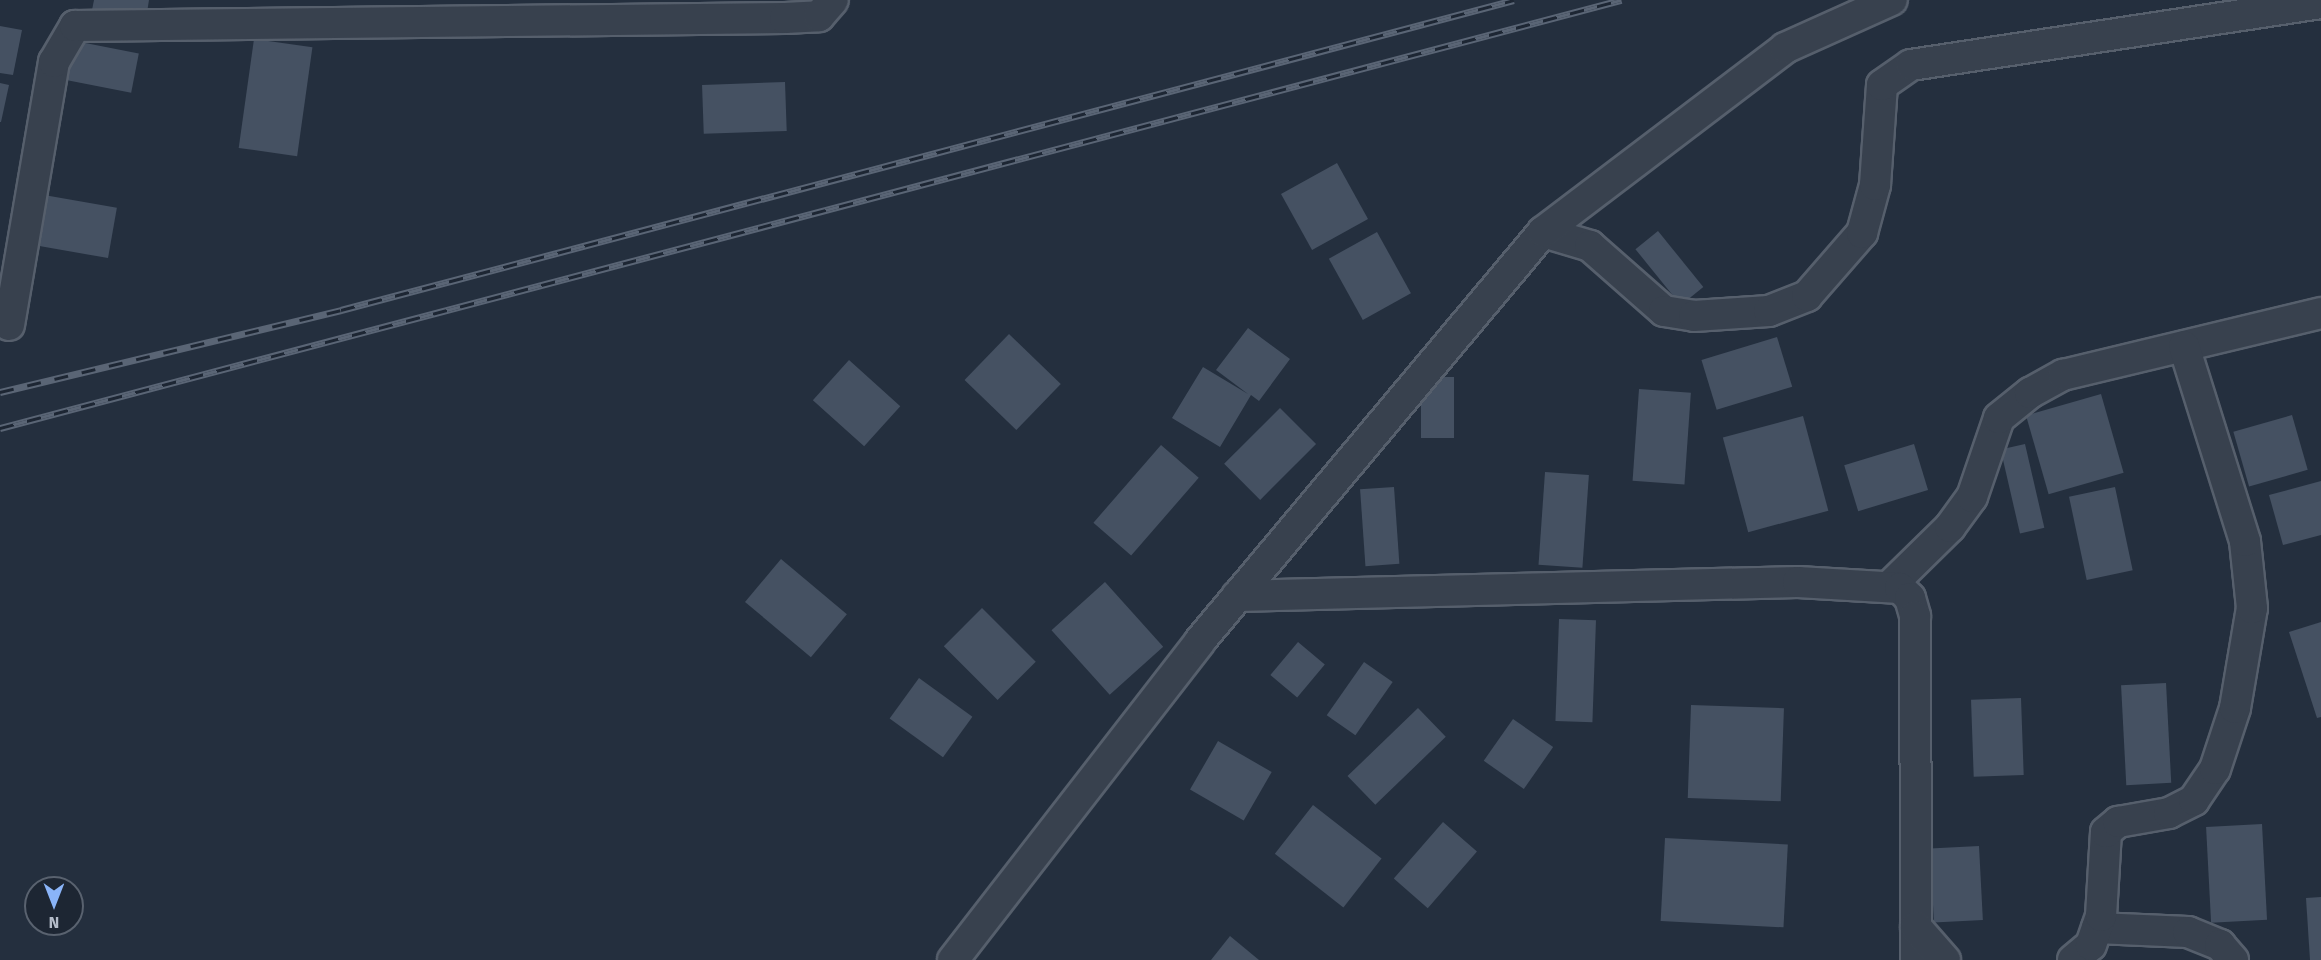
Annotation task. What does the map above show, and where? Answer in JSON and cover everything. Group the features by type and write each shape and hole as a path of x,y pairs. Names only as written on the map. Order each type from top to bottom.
{"street":[{"path":"9,325 54,62 75,26 785,18 819,16 833,0"},
{"path":"952,960 1237,596 1544,232 1785,48 1892,0"},
{"path":"1544,232 1590,246 1664,310 1694,316 1769,311 1807,296 1862,233 1875,185 1882,85 1911,65 2321,3"},
{"path":"1891,585 1950,527 1972,497 1999,418 2063,375 2321,313"},
{"path":"2073,960 2091,945 2097,928 2106,832 2118,822 2169,813 2194,800 2215,769 2235,708 2252,608 2245,541 2184,346"},
{"path":"1237,596 1798,582 1891,585 1910,598 1915,616 1916,960"},
{"path":"1916,927 1945,960"},
{"path":"2097,928 2188,932 2220,945 2233,960"}],"building":[{"path":"94,0 149,0 146,19 92,10"},
{"path":"0,26 22,30 13,75 0,73"},
{"path":"254,39 312,47 297,156 239,148"},
{"path":"75,41 139,53 131,93 67,80"},
{"path":"785,82 787,131 704,134 702,85"},
{"path":"0,83 9,85 1,122 0,122"},
{"path":"1337,163 1368,219 1312,250 1281,194"},
{"path":"44,195 117,208 108,258 35,245"},
{"path":"1658,231 1703,287 1681,305 1635,249"},
{"path":"1377,232 1411,293 1363,320 1329,259"},
{"path":"1248,328 1290,359 1259,401 1251,395 1220,447 1172,418 1203,367 1248,394 1216,370"},
{"path":"1009,334 1061,384 1016,430 965,380"},
{"path":"1777,337 1792,387 1717,410 1701,360"},
{"path":"849,360 900,406 864,446 813,400"},
{"path":"1421,377 1454,377 1454,438 1421,438"},
{"path":"1639,389 1691,393 1684,484 1633,481"},
{"path":"2101,394 2124,473 2049,494 2026,415"},
{"path":"1280,408 1316,444 1260,500 1224,464"},
{"path":"2292,415 2308,470 2249,487 2233,432"},
{"path":"1803,416 1828,511 1748,532 1723,437"},
{"path":"1914,444 1928,490 1858,511 1844,465"},
{"path":"2025,444 2044,528 2020,533 2001,450"},
{"path":"1161,445 1199,478 1131,556 1093,523"},
{"path":"1545,472 1589,475 1582,568 1539,565"},
{"path":"2321,481 2321,535 2283,545 2269,495"},
{"path":"1394,487 1399,564 1365,566 1360,489"},
{"path":"2115,487 2133,570 2087,580 2069,497"},
{"path":"781,559 847,614 811,657 745,602"},
{"path":"1105,582 1163,647 1110,695 1051,630"},
{"path":"982,608 1036,662 998,700 944,646"},
{"path":"1559,619 1596,620 1592,722 1555,721"},
{"path":"2321,622 2321,717 2317,718 2289,632"},
{"path":"1298,642 1325,664 1297,697 1270,675"},
{"path":"1364,662 1393,682 1355,735 1327,715"},
{"path":"919,678 972,717 943,757 890,718"},
{"path":"2166,683 2171,783 2126,785 2121,685"},
{"path":"2021,698 2024,775 1974,777 1971,700"},
{"path":"1691,705 1784,708 1781,801 1688,798"},
{"path":"1418,708 1446,737 1375,805 1348,776"},
{"path":"1513,719 1553,747 1524,789 1484,761"},
{"path":"1218,741 1272,772 1244,820 1190,789"},
{"path":"1313,805 1382,859 1343,907 1275,854"},
{"path":"1443,822 1477,852 1428,908 1394,879"},
{"path":"2262,824 2267,920 2211,923 2206,827"},
{"path":"1665,838 1788,844 1783,927 1661,921"},
{"path":"1979,846 1983,920 1934,922 1930,849"},
{"path":"2321,897 2321,960 2310,960 2306,898"},
{"path":"1230,936 1259,960 1211,960"}],"railway":[{"path":"0,392 341,310 1514,0"},
{"path":"0,428 1621,0"}]}
